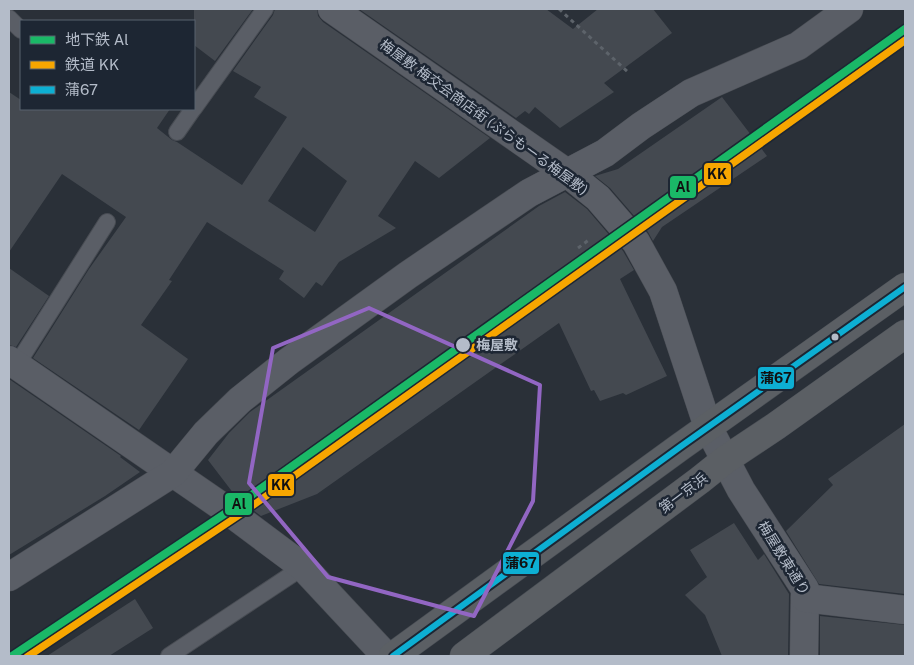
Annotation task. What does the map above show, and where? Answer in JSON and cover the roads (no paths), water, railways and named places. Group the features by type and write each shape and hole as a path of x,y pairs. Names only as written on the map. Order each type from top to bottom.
{"highway":[{"path":"392,656 708,427 905,288"},
{"name":"第一京浜","path":"464,656 725,460 905,334"}],"street":[{"name":"梅屋敷 梅交会商店街 (ぷらもーる梅屋敷)","path":"332,9 566,173 598,198 636,242 659,283 708,427 725,460"},
{"path":"9,577 173,473 206,433 240,400 289,361 408,275 529,193 605,153 641,126 691,93 798,46 849,9"},
{"path":"13,363 224,508 303,567 386,656"},
{"name":"梅屋敷東通り","path":"725,460 741,490 804,589 805,598 905,610"},
{"path":"804,656 805,598"}],"lane":[{"path":"195,107 265,9"},
{"path":"9,18 20,29"},
{"path":"177,132 193,110"},
{"path":"13,363 107,222"},
{"path":"169,656 303,567"}],"metro line":[{"name":"Al","path":"12,656 235,507 905,29"}],"rail line":[{"name":"KK","path":"28,656 240,514 905,40"}],"place":[{"name":"梅屋敷","path":"463,345"}]}
